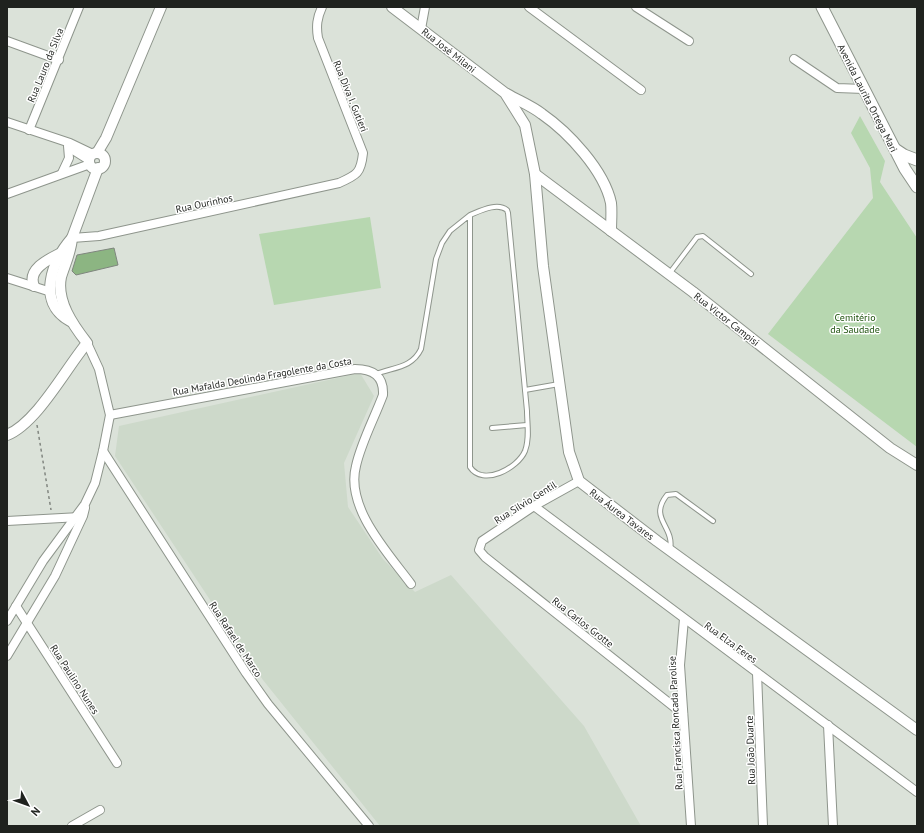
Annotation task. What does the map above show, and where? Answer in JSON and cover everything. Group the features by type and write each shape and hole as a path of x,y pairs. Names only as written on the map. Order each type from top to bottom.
{"main road":[{"name":"Avenida Laurita Ortega Mari","path":"822,7 905,169 917,187"},
{"path":"894,148 904,156 917,162 915,172 917,187"}],"street":[{"name":"Rua Lauro da Silva","path":"29,130 79,7"},
{"path":"7,656 55,576 95,483 103,451 110,415 99,369 87,343 71,322 60,289 72,238 93,179 95,161 160,7"},
{"name":"Rua Diva I. Gutieri","path":"322,7 316,26 318,38 363,153 360,167 355,176 339,183"},
{"name":"Rua José Milani","path":"392,7 505,93 541,113 559,127 590,162 602,182 611,203 611,231"},
{"path":"421,29 425,7"},
{"path":"528,7 641,90"},
{"path":"636,7 689,41"},
{"path":"7,41 58,60"},
{"path":"794,59 836,88 864,89"},
{"name":"Rua José Milani","path":"505,93 525,125 535,174"},
{"path":"7,122 65,143 95,161"},
{"path":"62,173 69,158 65,143"},
{"path":"7,194 95,161"},
{"path":"905,169 917,162"},
{"path":"535,174 543,266 559,384 569,452 579,481"},
{"name":"Rua Victor Campisi","path":"535,174 669,274 890,448 917,465"},
{"name":"Rua Ourinhos","path":"72,238 99,236 339,183"},
{"path":"34,286 32,280 33,275 39,267 59,254 72,238"},
{"path":"59,254 51,276 52,301 64,318 71,322"},
{"path":"51,292 55,287 60,268 66,263"},
{"path":"7,278 51,292"},
{"path":"7,434 24,425 35,413 87,343"},
{"name":"Rua Mafalda Deolinda Fragolente da Costa","path":"110,415 355,369 367,369 376,374"},
{"path":"376,374 383,388 383,395 355,467 356,496 365,519 411,584"},
{"name":"Rua Rafael de Marco","path":"103,451 246,673 268,704 369,826"},
{"name":"Rua Silvio Gentil","path":"482,541 534,506 579,481"},
{"name":"Rua Áurea Tavares","path":"579,481 670,550 917,730"},
{"name":"Rua Elza Feres","path":"534,506 917,792"},
{"path":"7,521 52,517 80,517"},
{"path":"7,621 43,561 80,517"},
{"name":"Rua Carlos Grotte","path":"482,541 479,550 485,557 683,714"},
{"name":"Rua Paulino Nunes","path":"16,606 117,763"},
{"name":"Rua Francisca Roncada Parolise","path":"684,619 680,665 691,826"},
{"name":"Rua João Duarte","path":"757,673 763,826"},
{"path":"828,725 833,826"},
{"path":"72,826 100,810"}],"lane":[{"path":"376,374 412,362 417,357 421,349 436,259 442,243 450,231 470,215 483,209 501,207 507,210 528,442 521,460 511,467 495,474 482,476 473,472 470,467 470,215"},
{"path":"669,274 698,237 703,236 751,274"},
{"path":"524,390 559,384"},
{"path":"492,428 527,425"},
{"path":"670,550 671,543 659,512 662,502 667,495 676,494 713,520"}],"path":[{"path":"35,413 52,517"}],"shaded area":[{"path":"360,373 374,396 344,463 348,507 383,559 415,592 451,575 584,726 641,826 380,826 263,680 115,456 119,426"}],"green space":[{"name":"Cemitério da Saudade","path":"860,116 885,161 880,182 917,238 917,447 768,334 873,198 870,168 851,133"},
{"path":"370,217 381,288 274,305 259,234"}],"building":[{"path":"114,248 118,265 76,275 72,271 77,255"}]}
